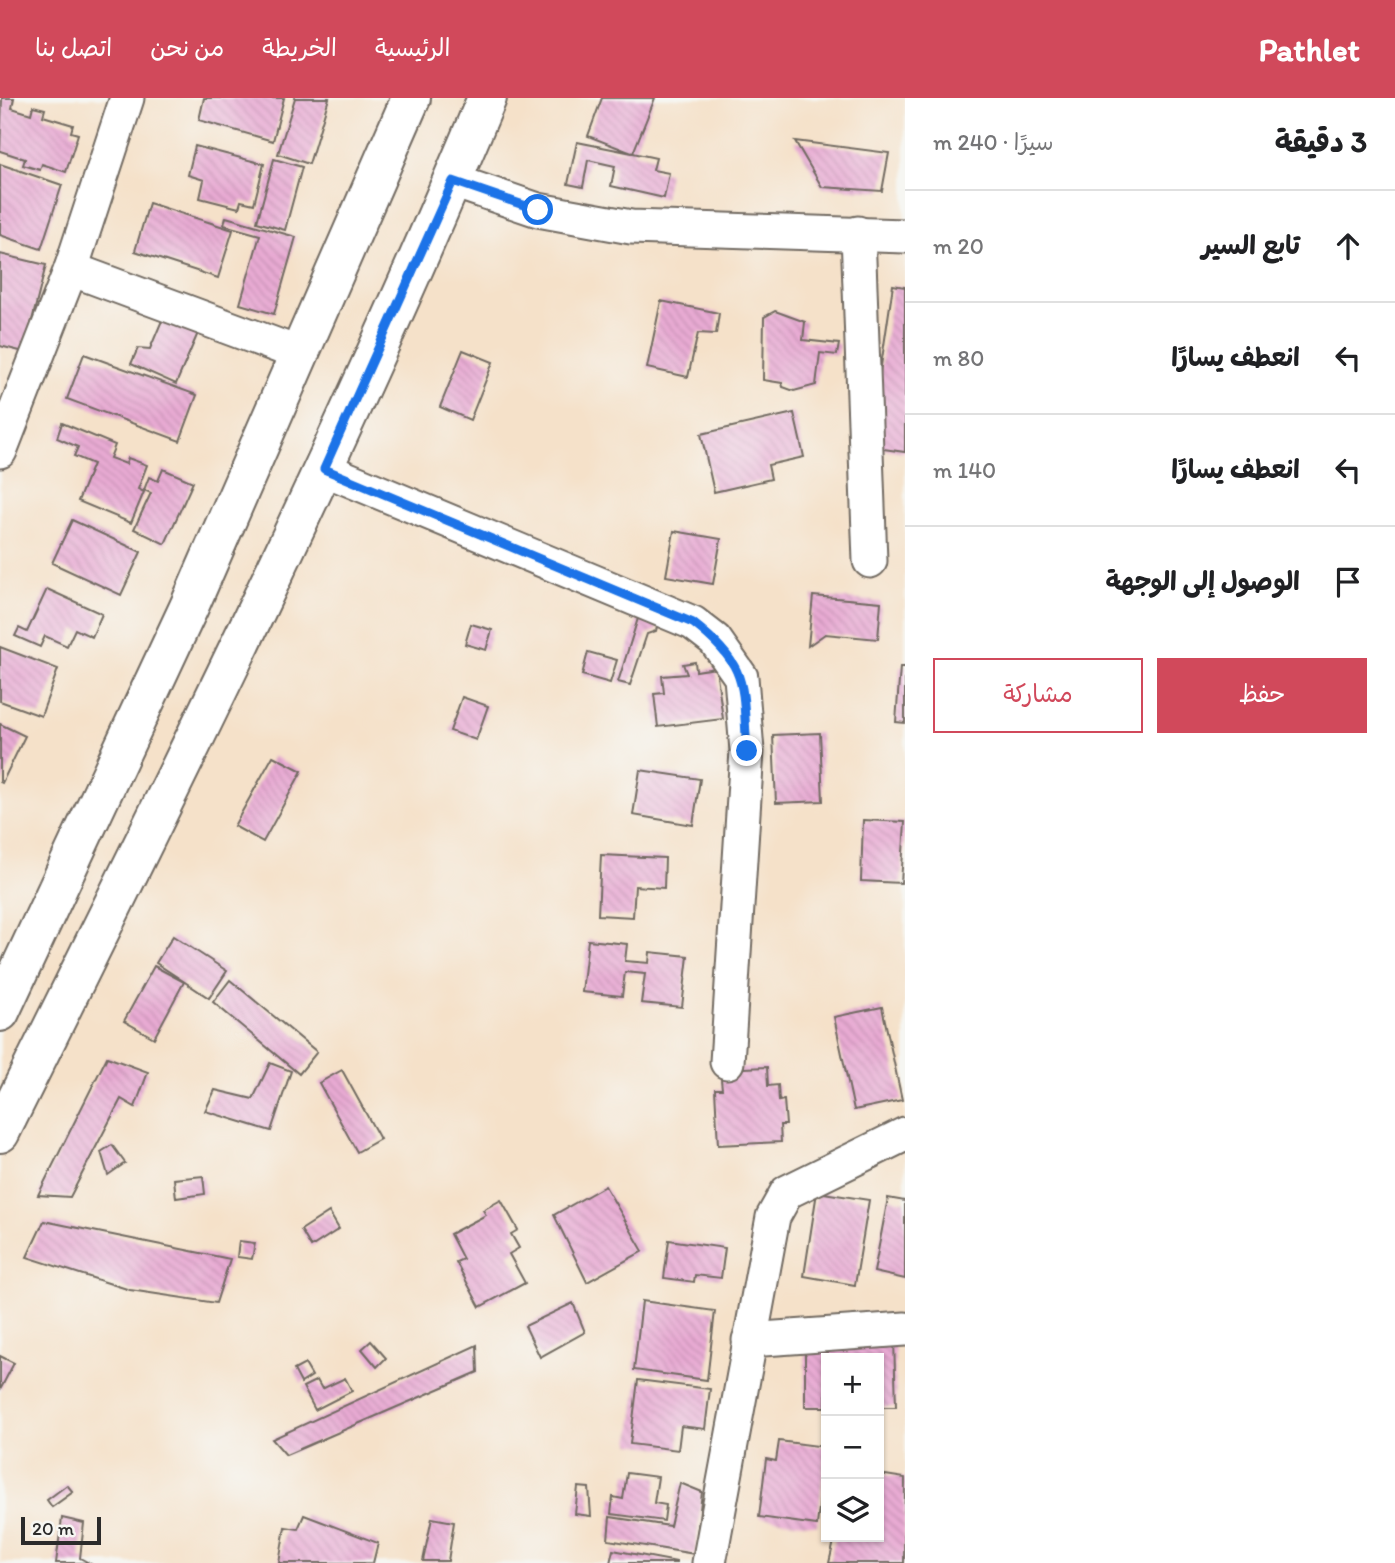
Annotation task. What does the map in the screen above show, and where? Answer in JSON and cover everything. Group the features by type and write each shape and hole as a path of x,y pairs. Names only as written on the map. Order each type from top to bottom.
{"main road":[{"path":"0,1012 177,631 411,98"},
{"path":"0,1133 242,646 453,181 487,98"}],"street":[{"path":"0,451 71,269 127,98"},
{"path":"453,181 538,210 631,226 905,236"},
{"path":"858,233 870,561"},
{"path":"71,269 300,354"},
{"path":"324,469 693,623 728,655 741,677 747,751 727,1062"},
{"path":"709,1563 749,1340 773,1216 779,1201 787,1192 905,1134"},
{"path":"749,1340 905,1329"}],"building":[{"path":"2,98 14,98 12,108 31,114 33,106 45,109 43,116 73,125 71,132 78,134 66,172 42,164 40,170 23,165 25,159 0,151"},
{"path":"204,98 284,98 273,141 199,120"},
{"path":"295,98 329,98 309,164 278,154"},
{"path":"602,98 655,98 633,153 656,158 653,170 669,173 664,198 611,186 615,166 588,160 583,187 568,184 577,142 632,153 588,136"},
{"path":"795,141 889,153 882,191 822,187"},
{"path":"195,146 264,164 254,204 241,201 239,208 200,198 204,180 188,175"},
{"path":"274,159 302,167 285,230 257,222"},
{"path":"0,164 62,185 41,249 0,235"},
{"path":"149,203 233,230 218,278 135,251"},
{"path":"226,217 296,237 274,314 240,304 260,235 224,225"},
{"path":"0,254 46,265 24,352 0,346"},
{"path":"893,285 905,287 905,452 869,447"},
{"path":"661,301 719,313 716,334 698,333 688,377 647,368"},
{"path":"775,311 805,322 803,340 839,344 837,355 820,353 816,385 794,391 783,387 782,383 763,380 764,317"},
{"path":"163,318 198,333 176,384 131,364 138,348 150,349"},
{"path":"463,350 493,362 470,420 440,407"},
{"path":"84,354 197,395 180,441 67,399"},
{"path":"794,413 804,457 768,465 771,479 714,492 701,434"},
{"path":"62,423 115,445 110,458 126,464 128,458 147,465 138,489 144,492 131,523 78,501 93,464 74,456 78,447 57,438"},
{"path":"163,469 193,482 165,544 134,529 151,493 144,490 149,477 158,481"},
{"path":"72,520 141,552 121,595 52,563"},
{"path":"674,531 721,539 713,584 666,576"},
{"path":"47,589 102,614 92,637 75,629 67,646 45,636 40,647 15,636 19,628 27,632"},
{"path":"813,596 881,602 878,639 825,634 808,646"},
{"path":"640,612 659,618 656,631 647,634 630,685 618,682"},
{"path":"471,624 492,630 486,650 465,644"},
{"path":"0,647 58,669 41,716 0,701"},
{"path":"588,652 617,660 610,683 582,675"},
{"path":"695,662 696,671 716,668 723,719 658,727 654,694 664,693 662,676 687,674 683,664"},
{"path":"900,667 905,667 905,723 896,722"},
{"path":"462,697 488,706 476,740 450,731"},
{"path":"0,724 25,736 2,783 0,782"},
{"path":"820,733 823,801 776,803 773,735"},
{"path":"273,756 302,771 263,842 234,826"},
{"path":"640,770 700,779 693,825 633,815"},
{"path":"863,820 905,822 901,883 861,881"},
{"path":"601,855 665,858 664,888 635,886 633,917 598,915"},
{"path":"173,936 227,971 209,998 156,963"},
{"path":"588,940 627,944 625,961 649,963 650,952 688,956 682,1007 641,1003 645,974 625,972 622,996 582,992"},
{"path":"154,966 184,982 154,1038 124,1021"},
{"path":"230,980 317,1052 299,1074 213,1002"},
{"path":"882,1007 902,1100 854,1110 834,1017"},
{"path":"107,1057 148,1072 135,1107 121,1099 70,1197 38,1195"},
{"path":"270,1063 291,1071 271,1131 205,1111 215,1090 253,1099"},
{"path":"767,1067 768,1086 778,1085 779,1101 784,1100 786,1125 780,1125 781,1142 718,1145 715,1089 722,1089 720,1069"},
{"path":"342,1070 380,1139 357,1152 319,1083"},
{"path":"112,1145 125,1163 108,1175 101,1152"},
{"path":"203,1176 205,1194 176,1198 174,1179"},
{"path":"605,1186 643,1251 587,1282 554,1215"},
{"path":"817,1192 869,1200 855,1285 804,1276"},
{"path":"888,1198 905,1201 905,1279 874,1272"},
{"path":"501,1200 518,1230 511,1234 519,1248 509,1254 525,1283 480,1307 456,1262 463,1259 450,1234 486,1215 483,1210"},
{"path":"329,1212 339,1229 311,1247 301,1230"},
{"path":"44,1221 230,1259 216,1303 130,1290 27,1257"},
{"path":"669,1240 725,1248 721,1278 695,1275 694,1282 664,1278"},
{"path":"239,1241 255,1243 252,1259 237,1257"},
{"path":"642,1301 715,1311 707,1380 634,1370"},
{"path":"573,1303 585,1332 540,1357 525,1326"},
{"path":"894,1339 896,1407 884,1407 884,1353 821,1353 821,1407 805,1407 805,1345"},
{"path":"371,1341 386,1358 377,1367 362,1349"},
{"path":"477,1345 478,1372 286,1455 272,1439"},
{"path":"0,1356 14,1363 0,1390"},
{"path":"305,1364 312,1376 301,1383 294,1370"},
{"path":"345,1378 352,1391 315,1410 303,1387 317,1380 322,1389"},
{"path":"638,1380 710,1389 705,1429 681,1426 678,1450 630,1444"},
{"path":"779,1441 821,1446 821,1490 817,1525 759,1517 766,1459 776,1461"},
{"path":"627,1473 658,1477 654,1503 666,1505 664,1521 611,1514 613,1497 623,1499"},
{"path":"884,1475 905,1478 904,1563 829,1563 834,1542 884,1542"},
{"path":"680,1483 702,1492 695,1554 608,1540 610,1517 670,1526"},
{"path":"67,1485 73,1492 52,1507 47,1500"},
{"path":"578,1487 589,1488 591,1516 575,1514"},
{"path":"304,1515 378,1543 373,1563 279,1563 285,1527 298,1529"},
{"path":"62,1518 84,1523 80,1558 89,1563 56,1563"},
{"path":"432,1518 454,1522 448,1561 423,1561"},
{"path":"613,1550 677,1562 677,1563 610,1563"}],"route":[{"path":"538,210 453,181 324,469 693,623 715,640 741,677 747,751"}]}
